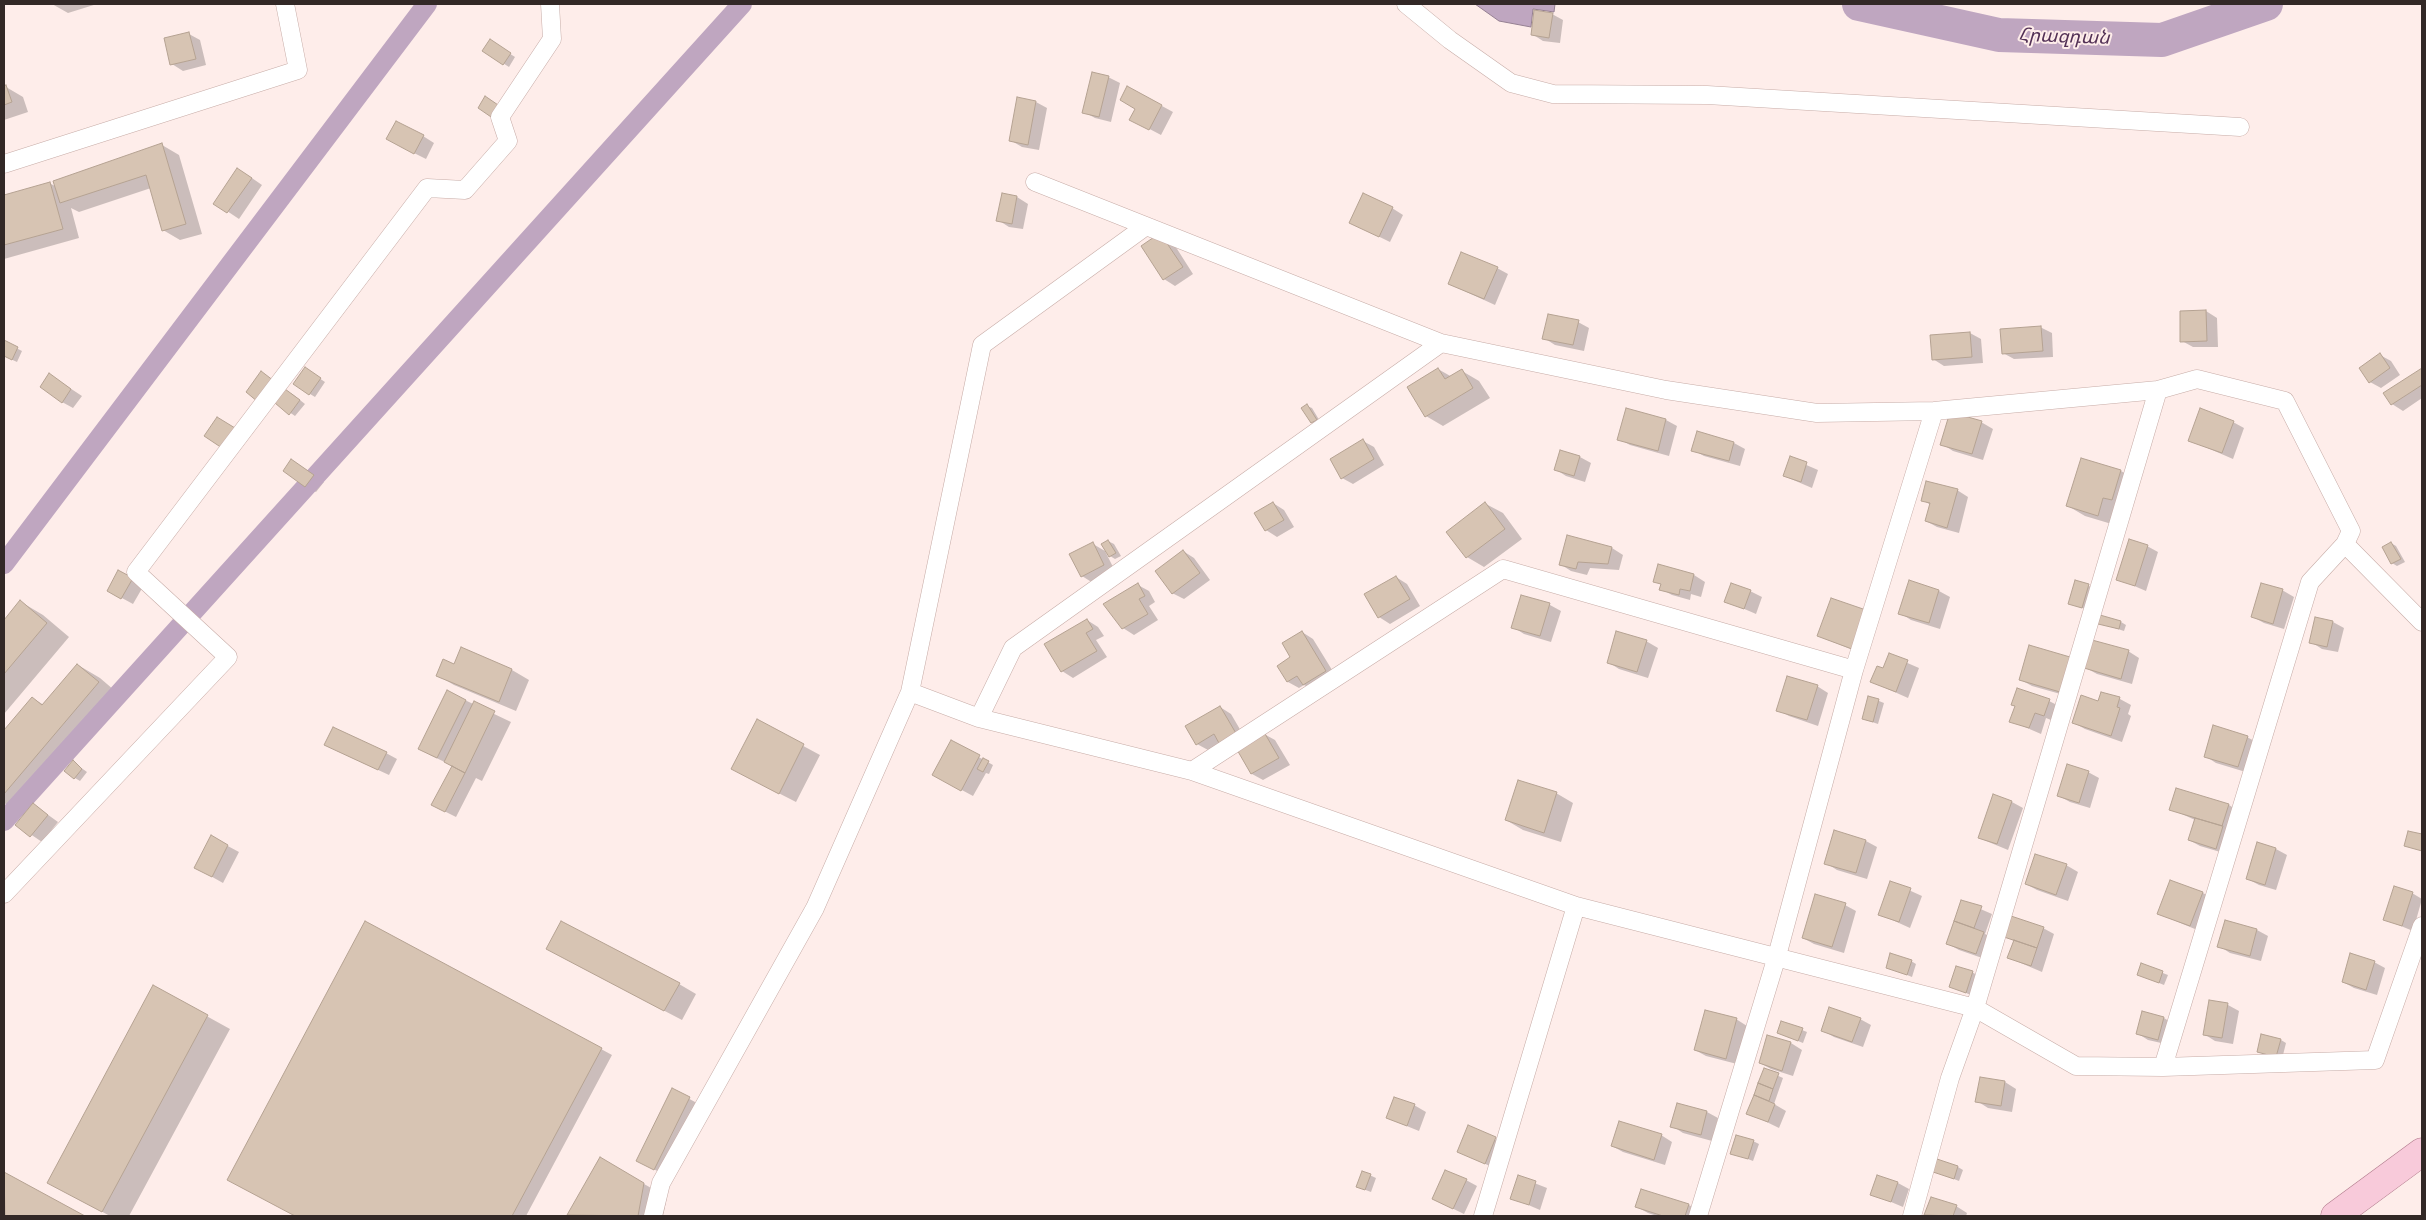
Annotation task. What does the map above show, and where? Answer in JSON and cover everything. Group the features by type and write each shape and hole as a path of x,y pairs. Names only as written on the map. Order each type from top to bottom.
{"main road":[{"path":"2335,1216 2422,1152"}],"street":[{"path":"4,164 298,70 285,4"},
{"path":"4,894 228,657 136,572 427,188 465,190 508,141 500,117 552,39 550,4"},
{"path":"1406,4 1450,40 1511,83 1553,94 1707,95 2240,126"},
{"path":"1035,182 1441,343 1666,390 1816,412 1934,411 2158,390 2197,379 2285,401 2351,531 2345,544 2310,582 2163,1067"},
{"path":"653,1216 661,1182 815,908 910,692 982,345 1146,226"},
{"path":"979,718 1014,648 1441,343"},
{"path":"1912,1216 1950,1078 1975,1008 2158,390"},
{"path":"1698,1216 1777,956 1854,670 1934,411"},
{"path":"2345,544 2422,622"},
{"path":"1192,771 1503,569 1854,670"},
{"path":"910,692 979,718 1192,771 1576,906 1975,1008 2076,1066 2163,1067 2375,1060 2422,926"},
{"path":"1483,1216 1576,906"}],"shaded area":[{"path":"1475,4 1555,4 1554,12 1533,9 1531,27 1499,21"}],"building":[{"path":"1534,10 1553,13 1549,38 1531,35"},
{"path":"189,32 196,59 170,65 164,38"},
{"path":"490,39 511,53 503,65 482,51"},
{"path":"1092,72 1109,76 1099,117 1082,113"},
{"path":"6,85 12,102 4,105 4,86"},
{"path":"1127,86 1162,105 1149,130 1129,120 1135,109 1120,100"},
{"path":"485,96 501,107 494,119 478,108"},
{"path":"1017,97 1036,101 1028,145 1009,141"},
{"path":"396,121 424,135 414,154 386,139"},
{"path":"162,143 186,224 162,231 146,175 60,203 53,181"},
{"path":"237,168 252,178 227,213 213,204"},
{"path":"50,182 63,229 4,245 4,195"},
{"path":"1002,193 1017,196 1012,224 996,221"},
{"path":"1363,193 1393,207 1379,237 1349,223"},
{"path":"1160,233 1183,267 1163,280 1141,246"},
{"path":"1461,252 1498,267 1484,299 1448,284"},
{"path":"2206,310 2207,341 2180,342 2180,311"},
{"path":"1548,314 1579,320 1573,345 1542,339"},
{"path":"2041,326 2043,351 2002,354 2000,329"},
{"path":"1970,332 1972,357 1932,360 1930,335"},
{"path":"4,340 18,347 12,360 4,356"},
{"path":"2380,353 2390,368 2369,383 2359,368"},
{"path":"305,367 321,378 309,395 293,384"},
{"path":"1438,368 1445,379 1462,369 1473,388 1425,417 1407,387"},
{"path":"2422,368 2422,385 2391,405 2383,393"},
{"path":"261,371 274,381 258,402 246,392"},
{"path":"49,373 71,389 62,403 40,387"},
{"path":"285,389 300,400 289,415 275,403"},
{"path":"1307,404 1317,420 1311,423 1301,408"},
{"path":"1626,408 1666,419 1658,451 1617,440"},
{"path":"2200,408 2234,421 2222,453 2188,441"},
{"path":"1950,412 1982,421 1972,454 1940,445"},
{"path":"217,417 235,428 222,448 204,436"},
{"path":"1697,431 1734,442 1729,461 1691,451"},
{"path":"1363,439 1374,459 1341,479 1330,459"},
{"path":"1560,450 1580,456 1574,476 1554,470"},
{"path":"1790,456 1807,462 1801,482 1783,476"},
{"path":"2081,458 2121,470 2112,500 2103,498 2098,516 2066,506"},
{"path":"291,459 314,475 305,487 283,471"},
{"path":"1926,481 1958,489 1947,528 1925,521 1930,503 1921,501"},
{"path":"1273,502 1284,520 1265,531 1254,513"},
{"path":"1485,502 1505,529 1466,558 1446,532"},
{"path":"1567,535 1612,547 1608,564 1578,562 1576,569 1559,565"},
{"path":"2129,539 2148,545 2135,586 2116,580"},
{"path":"1108,540 1116,553 1109,557 1101,544"},
{"path":"1093,542 1104,565 1081,577 1069,554"},
{"path":"2391,542 2401,559 2391,564 2382,547"},
{"path":"1183,550 1200,573 1172,594 1155,571"},
{"path":"1658,564 1694,574 1690,591 1680,589 1679,595 1659,590 1661,584 1653,582"},
{"path":"118,570 133,578 121,599 107,591"},
{"path":"1396,576 1410,599 1378,618 1364,594"},
{"path":"1909,580 1939,590 1929,623 1898,614"},
{"path":"2075,580 2089,584 2082,608 2068,604"},
{"path":"1138,583 1145,596 1139,599 1148,614 1122,629 1103,604"},
{"path":"1731,583 1751,590 1744,609 1724,602"},
{"path":"2261,583 2283,589 2273,624 2251,617"},
{"path":"1521,595 1550,603 1540,636 1511,628"},
{"path":"1831,598 1866,610 1852,649 1817,636"},
{"path":"20,600 47,623 4,674 4,620"},
{"path":"2100,615 2121,621 2119,629 2098,624"},
{"path":"2315,617 2333,621 2327,647 2309,643"},
{"path":"1087,619 1093,629 1086,633 1097,651 1061,672 1044,644"},
{"path":"1302,631 1326,671 1303,685 1297,676 1287,682 1277,666 1290,657 1282,643"},
{"path":"1616,631 1647,640 1637,672 1607,663"},
{"path":"2092,640 2129,650 2121,679 2084,668"},
{"path":"2029,645 2070,657 2060,692 2019,680"},
{"path":"461,647 512,669 499,702 436,676 443,659 454,664"},
{"path":"1889,653 1908,660 1896,692 1870,682 1877,666 1883,668"},
{"path":"77,664 99,682 4,794 4,730 32,697 42,705"},
{"path":"1787,676 1818,685 1807,720 1776,711"},
{"path":"2017,688 2050,699 2044,716 2035,713 2029,728 2009,722 2015,706 2011,705"},
{"path":"447,690 466,700 437,758 418,749"},
{"path":"2101,692 2120,697 2117,707 2120,708 2111,736 2072,723 2081,695 2098,701"},
{"path":"1868,696 1879,699 1873,722 1862,719"},
{"path":"474,701 495,711 465,773 444,762"},
{"path":"1220,706 1237,735 1220,745 1214,734 1196,745 1185,726"},
{"path":"757,719 804,744 779,794 731,769"},
{"path":"2213,725 2248,736 2238,767 2204,757"},
{"path":"333,727 387,752 378,770 324,745"},
{"path":"1264,732 1279,758 1251,774 1236,748"},
{"path":"951,740 980,755 961,791 932,775"},
{"path":"983,758 989,761 983,772 977,769"},
{"path":"73,760 82,769 74,779 64,771"},
{"path":"2067,764 2089,771 2079,803 2057,796"},
{"path":"452,766 465,773 445,812 431,805"},
{"path":"1518,780 1557,792 1544,833 1505,820"},
{"path":"2176,788 2229,804 2222,826 2169,810"},
{"path":"1993,794 2012,801 1997,844 1978,838"},
{"path":"33,803 48,815 30,837 15,825"},
{"path":"2195,818 2223,826 2216,849 2188,840"},
{"path":"1834,830 1866,840 1856,873 1824,864"},
{"path":"2408,831 2422,834 2422,851 2404,846"},
{"path":"211,835 228,845 212,877 194,868"},
{"path":"2257,842 2276,848 2265,885 2246,879"},
{"path":"2035,854 2067,864 2056,895 2025,884"},
{"path":"2170,880 2203,892 2190,926 2157,914"},
{"path":"1890,881 1911,888 1899,922 1878,915"},
{"path":"2394,886 2413,892 2402,926 2383,920"},
{"path":"1815,894 1846,903 1832,947 1802,938"},
{"path":"1961,900 1982,906 1974,928 1954,921"},
{"path":"2011,916 2044,927 2037,948 2004,937"},
{"path":"2225,920 2257,929 2250,956 2217,947"},
{"path":"365,921 602,1048 512,1216 295,1216 227,1180"},
{"path":"561,921 680,983 664,1011 546,949"},
{"path":"1954,921 1984,932 1976,954 1946,944"},
{"path":"2014,940 2037,948 2031,966 2007,958"},
{"path":"1890,953 1912,960 1907,975 1886,968"},
{"path":"2350,953 2375,961 2366,990 2342,982"},
{"path":"2141,963 2163,971 2159,983 2137,975"},
{"path":"1956,966 1973,971 1966,993 1949,987"},
{"path":"153,985 208,1015 102,1212 47,1183"},
{"path":"2209,1000 2228,1003 2222,1038 2203,1035"},
{"path":"1829,1007 1861,1018 1852,1042 1821,1031"},
{"path":"1705,1010 1737,1018 1726,1059 1694,1050"},
{"path":"2142,1011 2164,1017 2158,1040 2136,1034"},
{"path":"1781,1021 1803,1028 1798,1041 1777,1033"},
{"path":"2261,1034 2281,1039 2276,1057 2257,1052"},
{"path":"1767,1035 1791,1042 1782,1071 1759,1063"},
{"path":"1764,1068 1779,1073 1773,1089 1758,1083"},
{"path":"1980,1077 2005,1081 2001,1106 1975,1102"},
{"path":"1758,1083 1773,1089 1769,1101 1754,1095"},
{"path":"672,1088 690,1097 654,1170 636,1161"},
{"path":"1754,1095 1775,1104 1768,1122 1746,1114"},
{"path":"1394,1097 1415,1104 1407,1126 1386,1118"},
{"path":"1677,1103 1707,1111 1701,1135 1670,1127"},
{"path":"1619,1121 1662,1134 1654,1160 1611,1146"},
{"path":"1468,1125 1496,1137 1485,1164 1457,1152"},
{"path":"1736,1135 1754,1140 1748,1159 1730,1154"},
{"path":"600,1157 644,1183 638,1216 567,1215"},
{"path":"1934,1158 1958,1166 1954,1179 1930,1171"},
{"path":"1445,1170 1467,1179 1453,1209 1432,1199"},
{"path":"1362,1171 1371,1174 1365,1190 1356,1187"},
{"path":"4,1172 85,1216 5,1216"},
{"path":"1518,1175 1536,1181 1529,1205 1510,1199"},
{"path":"1877,1175 1898,1182 1891,1202 1870,1195"},
{"path":"1641,1189 1689,1204 1685,1216 1663,1216 1635,1207"},
{"path":"1931,1197 1957,1205 1953,1216 1924,1215"}],"waterway":[{"path":"4,564 427,4"},
{"path":"4,821 742,4"},
{"name":"Հրազդան","path":"1859,4 1999,35 2162,40 2266,4"}]}
